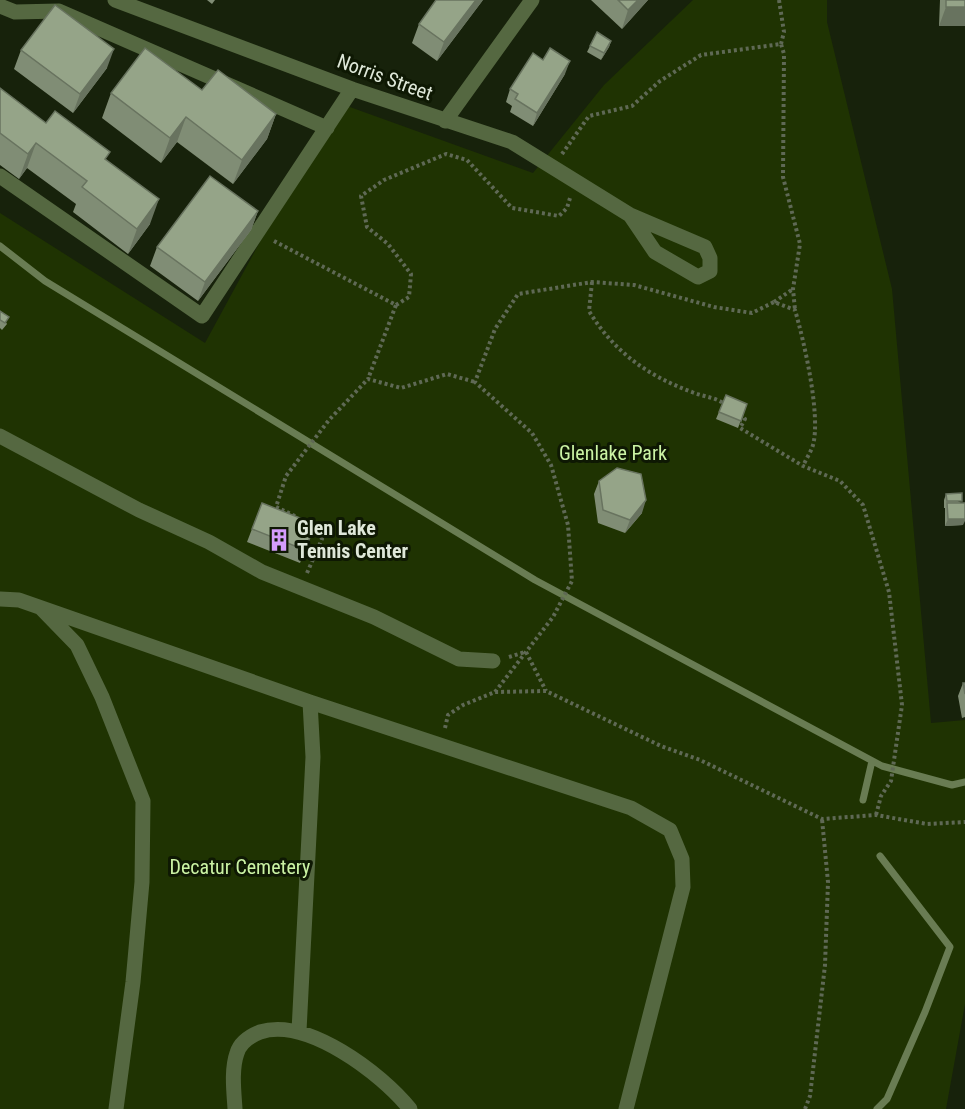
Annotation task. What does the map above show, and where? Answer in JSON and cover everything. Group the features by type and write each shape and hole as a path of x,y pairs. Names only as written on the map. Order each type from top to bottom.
{"street":[{"name":"Norris Street","path":"115,0 352,89 512,142 630,215 705,247 710,258 710,271 698,277 655,252 630,215"},
{"path":"445,121 532,0"},
{"path":"0,6 15,12 59,10 327,128"},
{"path":"0,176 202,316 352,89"},
{"path":"0,436 139,510 209,542 262,572 374,617 459,659 493,661"},
{"path":"0,599 19,600 310,702 631,808 670,830 682,860 683,887 626,1109"},
{"path":"39,607 77,645 102,697 143,801 142,882 133,982 116,1109"},
{"path":"299,1031 313,756 310,702"},
{"path":"236,1109 237,1052 250,1036 273,1028 299,1031 340,1051 384,1083 410,1109"}],"path":[{"path":"779,0 784,32 781,44 784,54 783,177 800,244 793,289 795,310 804,342 816,424 813,445 803,466"},
{"path":"553,167 589,116 632,106 660,81 701,56 781,44"},
{"path":"297,518 276,507 286,476 320,432 368,379 396,305 409,297 411,274 388,244 367,227 361,196 384,180 446,154 467,160 513,208 536,213 559,216 567,208 574,180"},
{"path":"274,241 396,305"},
{"path":"475,382 495,328 518,294 592,282 634,285 714,307 752,313 793,289"},
{"path":"592,282 589,311 615,347 647,373 693,393 719,400 745,419 740,428 803,466 840,481 863,505 889,592 902,705 894,745 891,781 881,796 876,815"},
{"path":"774,302 795,310"},
{"path":"368,379 400,388 447,375 475,382 532,433 551,465 568,525 572,581 553,617 495,692"},
{"path":"300,587 322,539 318,528 308,523"},
{"path":"526,652 546,691"},
{"path":"440,746 448,715 463,705 495,692 546,691 661,746 700,760 822,819 876,815 927,824 965,822"},
{"path":"805,1109 810,1096 825,965 828,882 822,819"}],"green space":[{"path":"693,0 827,0 827,22 892,289 931,723 965,720 965,1004 946,1109 0,1109 0,213 205,343 336,102 533,173 604,85"}],"building":[{"path":"436,0 476,0 444,42 419,24"},
{"path":"618,0 638,0 628,10"},
{"path":"946,0 965,0 965,7 946,7"},
{"path":"55,5 114,49 80,94 21,50"},
{"path":"597,32 611,41 604,53 590,46"},
{"path":"145,48 202,90 218,70 276,114 242,160 186,117 170,138 111,93"},
{"path":"550,48 570,61 537,113 515,99 518,94 510,89 533,53 543,60"},
{"path":"0,88 46,123 55,111 110,152 105,159 159,199 137,229 82,187 87,181 36,143 28,154 0,133"},
{"path":"210,176 258,211 205,282 157,247"},
{"path":"0,311 9,317 5,323 0,320"},
{"path":"726,395 747,404 741,421 719,412"},
{"path":"617,468 641,474 646,500 630,520 603,510 599,481"},
{"path":"962,493 962,501 947,501 946,494"},
{"path":"262,503 315,524 305,550 252,529"},
{"path":"947,503 965,503 965,519 948,519"}],"waterway":[{"path":"0,246 45,281 535,580 882,766 952,785 965,782"},
{"path":"863,800 872,761"},
{"path":"877,1109 887,1099 950,947 880,856"}],"place":[{"name":"Glen Lake Tennis Center","path":"279,540"}],"park label":[{"name":"Glenlake Park","path":"613,453"},
{"name":"Decatur Cemetery","path":"240,867"}]}
